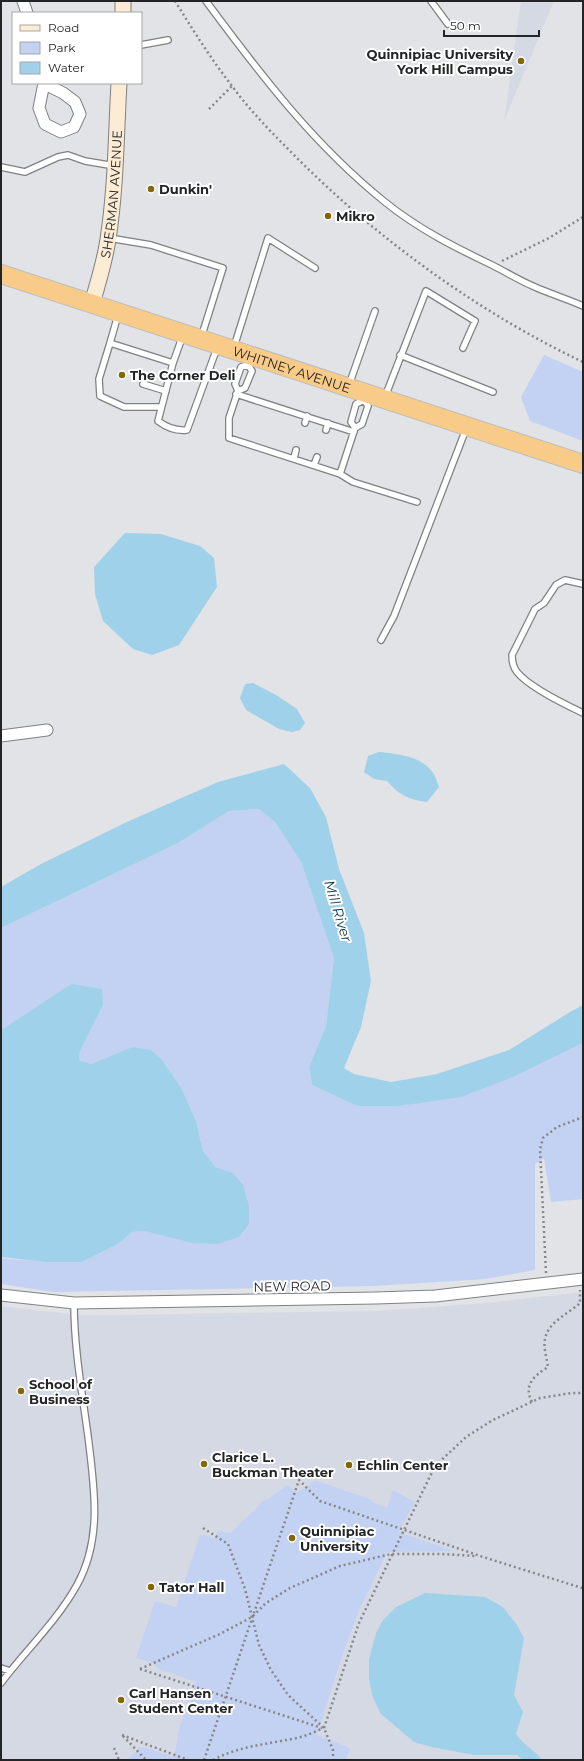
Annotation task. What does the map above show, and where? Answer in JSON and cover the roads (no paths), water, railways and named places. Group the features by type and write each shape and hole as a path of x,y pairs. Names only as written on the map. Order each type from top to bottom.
{"highway":[{"name":"WHITNEY AVENUE","path":"1,274 191,337 225,349 249,361 348,387 365,396 384,399 583,464"}],"main road":[{"path":"123,1 123,12"},
{"name":"SHERMAN AVENUE","path":"92,304 105,260 108,238 115,166 119,84"}],"street":[{"path":"24,1 27,12"},
{"path":"1,736 47,730"},
{"name":"NEW ROAD","path":"1,1295 74,1303 435,1296 582,1281"}],"lane":[{"path":"206,1 283,103 303,125 358,179 385,203 436,238 534,287 583,306"},
{"path":"431,1 448,24"},
{"path":"142,45 168,40"},
{"path":"1,167 25,172 58,157 68,156 85,161 115,166"},
{"path":"108,238 150,245 223,268 191,337 173,363 161,407 158,421 163,425 180,430 187,430 225,349 268,238 315,268"},
{"path":"384,399 426,291 476,321 463,348"},
{"path":"348,387 374,311"},
{"path":"119,313 99,380 100,396 124,407 161,407"},
{"path":"110,342 173,363"},
{"path":"400,355 493,392"},
{"path":"237,393 246,388 252,371 249,361 241,367 235,384 237,393 229,418 229,438 294,458 340,474 353,482 418,502"},
{"path":"144,384 166,391"},
{"path":"237,393 354,430"},
{"path":"340,474 354,430 362,424 368,406 365,396 356,404 350,422 354,430"},
{"path":"305,423 307,416"},
{"path":"326,430 328,423"},
{"path":"381,640 394,616 466,426"},
{"path":"294,458 296,450"},
{"path":"314,465 317,457"},
{"path":"583,584 564,580 556,585 544,603 535,609 512,655 512,662 518,674 534,686 583,713"},
{"path":"1,1683 60,1612 77,1584 89,1555 96,1509 74,1329 74,1303"},
{"path":"1,1668 10,1671"}],"water":[{"path":"125,533 161,534 200,546 214,558 217,587 179,645 152,655 133,649 103,621 95,594 94,567"},
{"path":"253,683 276,695 297,709 305,723 300,730 292,732 279,729 246,710 240,698 245,684"},
{"path":"379,752 409,757 423,763 434,774 439,787 427,802 415,800 405,796 387,781 374,779 364,772 368,756"},
{"name":"Mill River","path":"284,764 310,788 326,817 339,869 364,933 371,981 361,1027 344,1068 354,1074 391,1082 437,1074 509,1050 583,1005 583,1043 513,1077 461,1097 398,1106 357,1106 312,1085 309,1067 326,1026 334,958 301,862 275,822 259,809 229,811 178,843 1,928 1,887 41,864 129,821 218,782"},
{"path":"71,984 102,989 103,1005 80,1051 79,1060 91,1064 132,1047 151,1050 163,1061 182,1089 196,1121 203,1151 215,1167 233,1173 243,1185 249,1206 249,1224 239,1237 217,1244 192,1243 144,1231 132,1232 118,1244 82,1262 44,1262 1,1257 1,1030"},
{"path":"425,1593 485,1597 503,1607 517,1625 524,1638 514,1695 523,1712 516,1734 542,1760 523,1760 517,1755 474,1755 414,1742 381,1714 373,1698 369,1679 369,1660 376,1633 383,1620 396,1607"}],"place":[{"name":"Quinnipiac University York Hill Campus","path":"521,61"},
{"name":"Dunkin'","path":"151,189"},
{"name":"Mikro","path":"328,216"},
{"name":"The Corner Deli","path":"122,375"},
{"name":"School of Business","path":"21,1391"},
{"name":"Clarice L. Buckman Theater","path":"204,1464"},
{"name":"Echlin Center","path":"349,1465"},
{"name":"Quinnipiac University","path":"292,1538"},
{"name":"Tator Hall","path":"151,1587"},
{"name":"Carl Hansen Student Center","path":"121,1700"}]}
